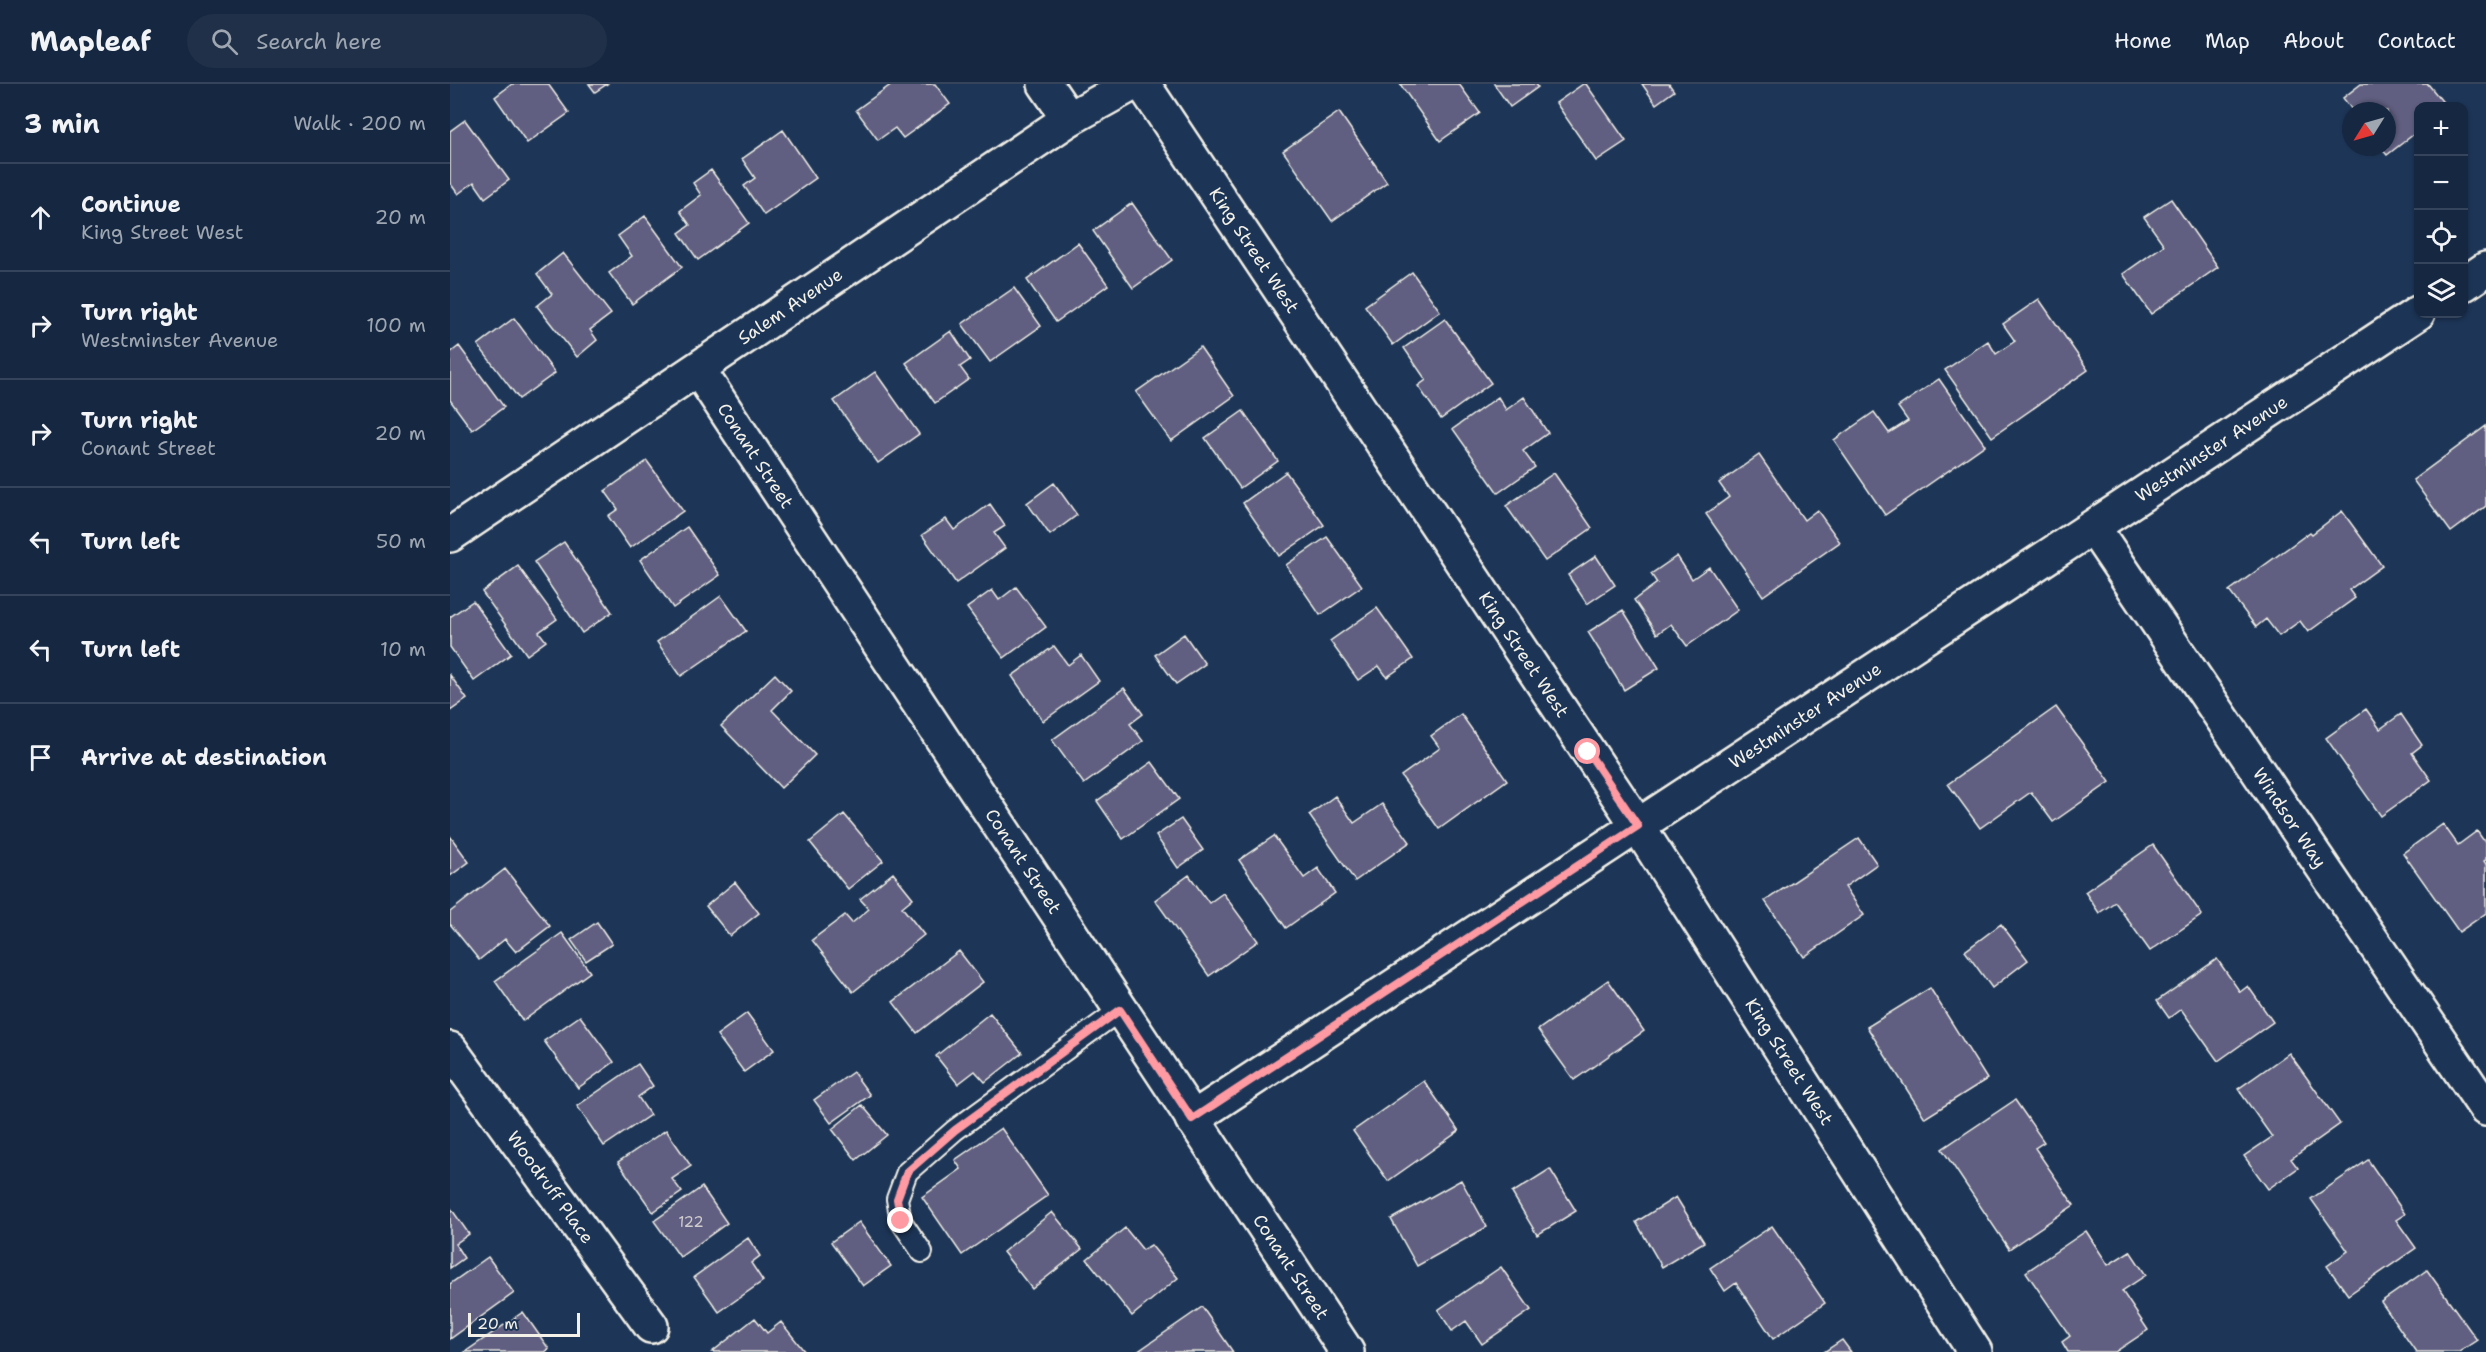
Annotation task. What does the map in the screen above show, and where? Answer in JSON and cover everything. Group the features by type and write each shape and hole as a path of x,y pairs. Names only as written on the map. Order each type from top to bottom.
{"street":[{"path":"1045,84 1069,119"},
{"name":"Salem Avenue","path":"450,536 1069,119 1132,84"},
{"name":"King Street West","path":"1143,84 1638,826 1975,1352"},
{"path":"2468,281 2486,269"},
{"name":"Westminster Avenue","path":"1192,1119 2414,316"},
{"name":"Conant Street","path":"698,369 1347,1352"},
{"name":"Windsor Way","path":"2093,527 2486,1109"},
{"name":"Woodruff Place","path":"450,1049 651,1326"}],"lane":[{"path":"922,1252 901,1221 897,1199 907,1172 955,1130 1120,1010"}],"building":[{"path":"512,84 548,84 569,113 527,143 495,97"},
{"path":"589,84 607,84 595,92"},
{"path":"892,84 935,84 950,104 903,138 895,128 878,140 856,110"},
{"path":"1400,84 1459,84 1480,113 1440,141"},
{"path":"1494,84 1536,84 1538,87 1510,107"},
{"path":"1586,84 1626,141 1596,161 1556,103"},
{"path":"1642,84 1669,84 1674,91 1656,104"},
{"path":"2361,84 2428,84 2443,102 2414,102 2414,134 2396,148 2396,102 2346,102 2343,98"},
{"path":"1339,112 1387,182 1332,221 1283,151"},
{"path":"465,120 509,180 485,198 474,182 458,194 450,183 450,131"},
{"path":"783,130 816,178 764,215 744,186 755,178 742,159"},
{"path":"711,170 749,223 698,260 679,233 690,225 680,211 701,195 693,183"},
{"path":"2171,199 2218,267 2151,314 2123,274 2164,245 2144,217"},
{"path":"1132,203 1172,260 1133,288 1093,231"},
{"path":"645,216 682,267 632,304 609,273 632,256 618,236"},
{"path":"1078,243 1108,285 1056,322 1027,280"},
{"path":"563,253 611,314 590,330 597,340 577,357 537,306 552,294 537,274"},
{"path":"1412,272 1440,311 1393,345 1365,306"},
{"path":"1014,288 1041,326 990,362 962,324"},
{"path":"2039,299 2088,370 1992,437 1945,370 1988,341 1996,354 2015,341 2003,324"},
{"path":"514,318 555,373 519,399 478,345"},
{"path":"1445,319 1491,383 1441,419 1418,386 1426,380 1404,348"},
{"path":"951,331 970,360 960,367 969,379 935,403 906,363"},
{"path":"459,346 504,407 472,430 450,400 450,353"},
{"path":"1200,347 1234,396 1171,441 1136,392"},
{"path":"875,372 919,434 878,463 834,401"},
{"path":"1939,379 1985,445 1885,515 1834,440 1874,412 1889,433 1908,421 1898,407"},
{"path":"1498,397 1506,410 1524,397 1548,433 1523,451 1535,467 1498,493 1453,429"},
{"path":"1243,411 1278,461 1240,488 1205,438"},
{"path":"2486,426 2486,506 2451,532 2413,480"},
{"path":"1759,455 1804,520 1817,510 1840,542 1763,596 1706,514 1729,497 1719,483"},
{"path":"647,461 683,511 630,548 608,516 618,509 605,491"},
{"path":"1286,472 1324,525 1279,556 1243,503"},
{"path":"1554,473 1592,528 1545,561 1506,506"},
{"path":"1054,483 1077,515 1050,535 1027,503"},
{"path":"990,504 1005,526 994,533 1005,548 956,583 922,535 946,519 954,530"},
{"path":"2342,511 2382,566 2349,590 2355,598 2308,632 2300,621 2279,636 2266,619 2256,627 2229,591"},
{"path":"687,527 720,575 673,608 640,560"},
{"path":"1327,537 1362,586 1320,615 1286,565"},
{"path":"564,542 612,612 582,633 534,562"},
{"path":"1596,556 1615,585 1587,604 1568,575"},
{"path":"1677,556 1692,579 1709,567 1738,610 1687,646 1671,624 1657,634 1634,600 1657,583 1651,574"},
{"path":"518,566 557,619 539,632 546,641 527,655 482,592"},
{"path":"1016,587 1046,627 1004,658 967,608 992,590 999,600"},
{"path":"721,596 746,631 681,676 657,642"},
{"path":"473,601 511,654 474,681 450,647 450,617"},
{"path":"1377,608 1413,659 1387,677 1379,666 1358,680 1330,641"},
{"path":"1623,610 1659,668 1624,690 1588,632"},
{"path":"1184,634 1205,664 1176,684 1155,655"},
{"path":"1054,646 1068,665 1081,655 1099,681 1043,721 1012,676"},
{"path":"775,674 791,691 772,710 815,755 781,788 721,726"},
{"path":"450,675 467,699 450,711"},
{"path":"1124,688 1143,714 1130,724 1143,741 1084,784 1052,740"},
{"path":"2056,707 2110,782 2053,822 2031,792 1980,828 1948,784"},
{"path":"2366,709 2380,729 2401,714 2422,745 2412,753 2431,780 2381,816 2326,738"},
{"path":"1461,714 1507,780 1439,829 1401,776 1440,748 1431,736"},
{"path":"1152,762 1179,799 1123,839 1097,801"},
{"path":"1335,796 1354,823 1382,804 1410,842 1355,881 1309,815"},
{"path":"844,814 883,861 848,889 810,842"},
{"path":"1181,819 1203,850 1178,868 1156,836"},
{"path":"2443,824 2458,845 2477,831 2486,844 2486,860 2484,861 2486,864 2486,913 2459,932 2403,853"},
{"path":"450,836 469,862 450,876"},
{"path":"1274,836 1304,878 1318,868 1335,893 1286,928 1239,860"},
{"path":"1859,838 1877,864 1845,887 1864,915 1804,957 1765,901"},
{"path":"2153,845 2202,915 2150,951 2115,902 2099,913 2085,892"},
{"path":"505,869 550,926 516,952 505,939 479,960 450,924 450,912"},
{"path":"893,873 913,898 902,907 924,935 853,992 812,940 845,915 852,923 869,909 860,899"},
{"path":"1189,875 1209,903 1223,893 1258,941 1209,976 1155,900"},
{"path":"735,882 759,913 730,936 706,906"},
{"path":"597,922 612,944 586,961 571,940"},
{"path":"2001,924 2028,960 1992,988 1965,951"},
{"path":"562,933 590,972 523,1021 495,981"},
{"path":"959,951 983,982 917,1033 893,1002"},
{"path":"2217,959 2240,992 2248,986 2273,1022 2218,1061 2181,1009 2169,1018 2157,1001"},
{"path":"1608,980 1644,1031 1574,1080 1538,1030"},
{"path":"1930,988 1987,1079 1925,1118 1867,1027"},
{"path":"747,1013 774,1050 744,1072 717,1035"},
{"path":"990,1013 1022,1053 985,1082 975,1071 958,1084 936,1056"},
{"path":"580,1016 614,1062 578,1088 544,1041"},
{"path":"2289,1053 2340,1124 2291,1159 2298,1168 2268,1189 2244,1156 2272,1137 2238,1089"},
{"path":"638,1064 653,1086 638,1097 650,1115 604,1146 577,1106"},
{"path":"853,1072 870,1095 831,1123 814,1100"},
{"path":"1424,1081 1459,1131 1388,1181 1353,1131"},
{"path":"2015,1100 2044,1142 2035,1148 2074,1205 2009,1249 1942,1149"},
{"path":"862,1105 887,1135 856,1160 832,1129"},
{"path":"1001,1128 1048,1195 962,1255 922,1197 961,1169 955,1160"},
{"path":"666,1130 691,1166 672,1179 682,1192 653,1212 618,1162"},
{"path":"2368,1160 2405,1214 2396,1220 2416,1248 2348,1295 2327,1266 2348,1251 2311,1199"},
{"path":"1550,1169 1576,1211 1537,1235 1512,1193"},
{"path":"1461,1180 1487,1227 1417,1266 1391,1219"},
{"path":"702,1187 727,1223 680,1257 654,1221"},
{"path":"1676,1197 1704,1242 1662,1267 1636,1222"},
{"path":"450,1207 469,1234 455,1244 464,1258 450,1268"},
{"path":"1052,1212 1082,1249 1032,1289 1003,1252"},
{"path":"859,1222 891,1266 863,1286 831,1242"},
{"path":"1772,1226 1825,1303 1773,1339 1736,1283 1725,1291 1710,1268"},
{"path":"1125,1228 1143,1250 1151,1245 1178,1278 1132,1316 1087,1259"},
{"path":"2086,1231 2108,1265 2130,1251 2146,1275 2122,1291 2148,1330 2115,1352 2068,1352 2062,1342 2070,1336 2026,1272"},
{"path":"748,1238 760,1256 751,1263 763,1281 719,1312 694,1277"},
{"path":"488,1257 514,1293 450,1339 450,1284"},
{"path":"1501,1267 1531,1310 1482,1344 1466,1321 1452,1331 1438,1310"},
{"path":"2427,1270 2477,1340 2459,1352 2416,1352 2381,1302"},
{"path":"1202,1307 1233,1352 1137,1352"},
{"path":"523,1312 549,1349 545,1352 465,1352"},
{"path":"755,1318 767,1333 781,1322 805,1352 712,1352"},
{"path":"1842,1340 1851,1352 1824,1352"}],"route":[{"path":"901,1221 897,1199 907,1172 955,1130 1120,1010 1192,1119 1638,826 1588,752"}]}
